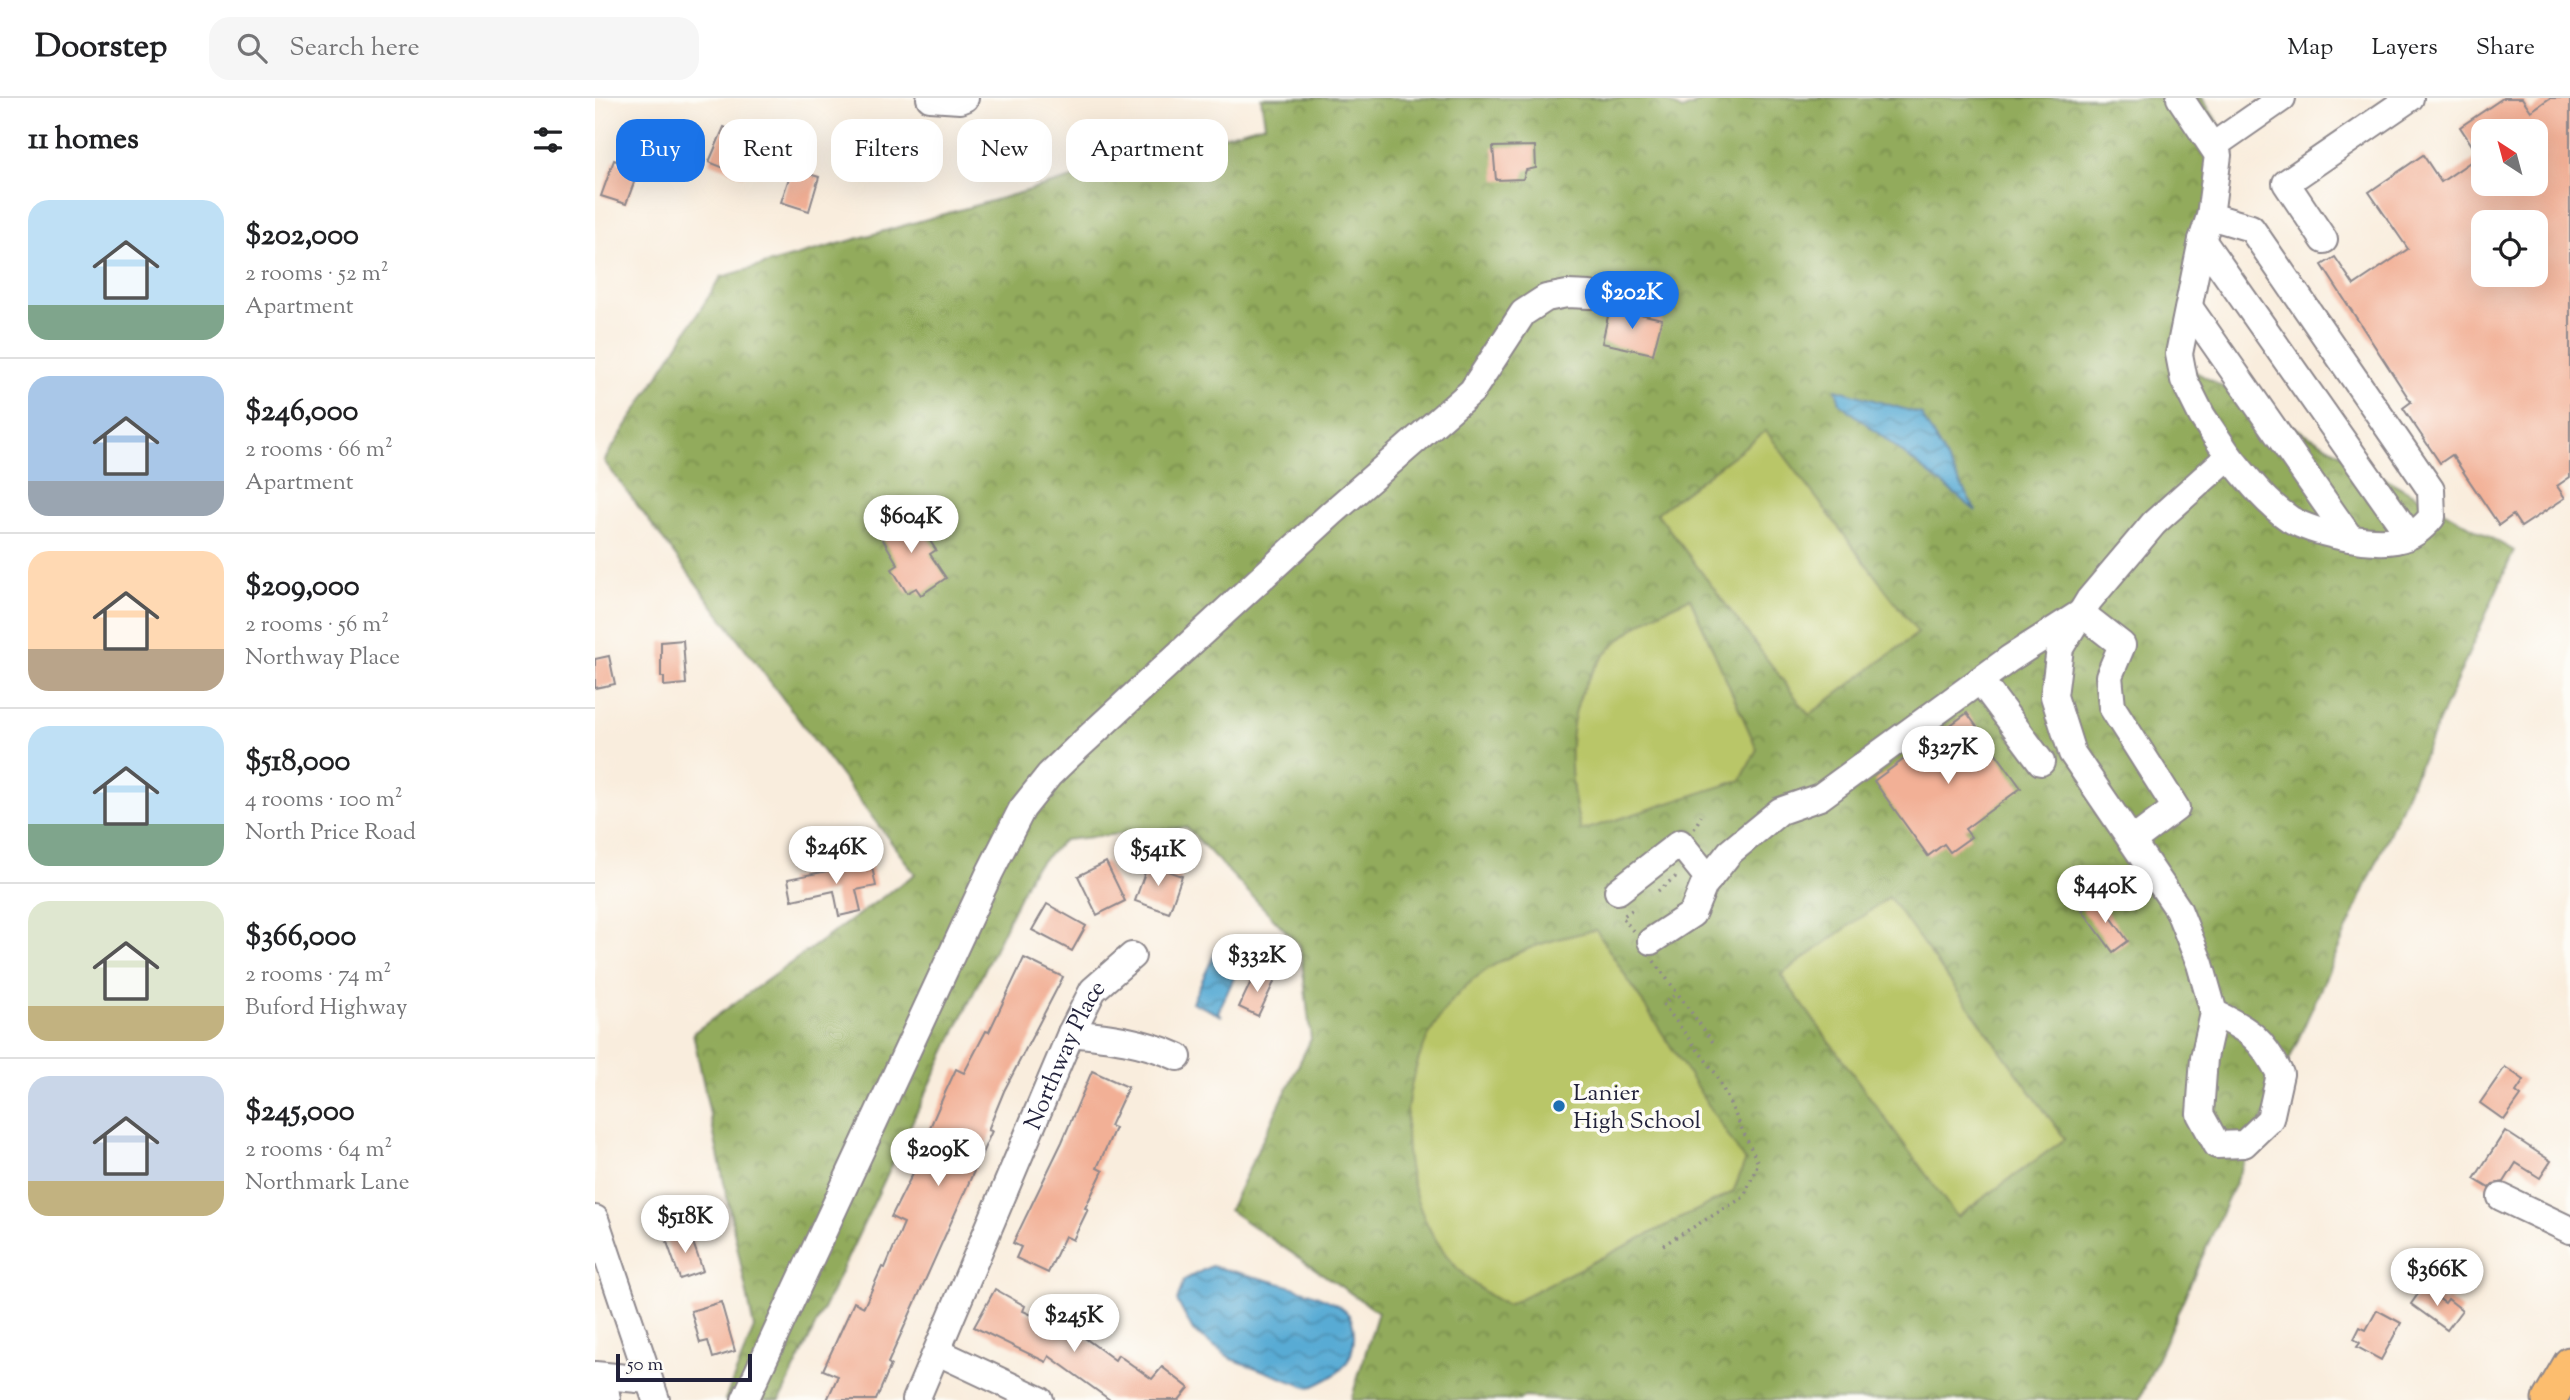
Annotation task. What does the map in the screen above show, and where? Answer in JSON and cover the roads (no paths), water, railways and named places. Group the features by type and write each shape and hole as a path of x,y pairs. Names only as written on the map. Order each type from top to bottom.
{"main road":[{"path":"2549,1400 2570,1364"}],"street":[{"path":"930,98 965,98"},
{"path":"2180,98 2218,155 2206,228 2179,354 2184,380 2202,416 2256,489 2291,520 2350,538 2395,540 2419,532 2432,517 2431,490 2252,228 2206,228"},
{"path":"2213,146 2283,98"},
{"path":"2323,240 2286,183 2410,98"},
{"path":"2206,228 2409,535"},
{"path":"745,1400 962,930 1022,809 1049,775 1077,748 1332,513 1464,399 1485,375 1523,313 1546,298 1567,294 1590,295"},
{"path":"2189,307 2350,538"},
{"path":"2214,1013 2237,1023 2264,1044 2280,1074 2270,1119 2244,1144 2217,1145 2200,1114 2204,1058 2214,1013 2200,964 2178,909 2072,753 2054,696 2060,648 2081,613 2154,523 2229,456"},
{"path":"1651,941 1692,914 1709,879 1730,852 1780,811 1820,797 1980,680 2081,613"},
{"path":"2081,613 2122,645 2109,676 2112,707 2176,808 2132,841"},
{"path":"2018,654 2034,657 2046,668 2056,686"},
{"path":"1980,680 2041,762"},
{"path":"1618,891 1680,843 1709,879"},
{"name":"Northway Place","path":"916,1400 1072,1033 1093,990 1132,956"},
{"path":"1072,1033 1155,1046 1178,1057"},
{"path":"2501,1197 2570,1230"},
{"path":"595,1219 652,1390 602,1384"},
{"path":"938,1352 1039,1400"}],"water":[{"path":"1836,389 1921,414 1976,511 1840,403"},
{"path":"1218,946 1247,959 1241,963 1218,1012 1222,1016 1192,1002"},
{"path":"1211,1266 1306,1291 1340,1307 1349,1315 1354,1330 1348,1361 1331,1377 1309,1388 1232,1359 1193,1331 1177,1301 1184,1280"}],"place":[{"name":"Lanier High School","path":"1559,1106"}]}
